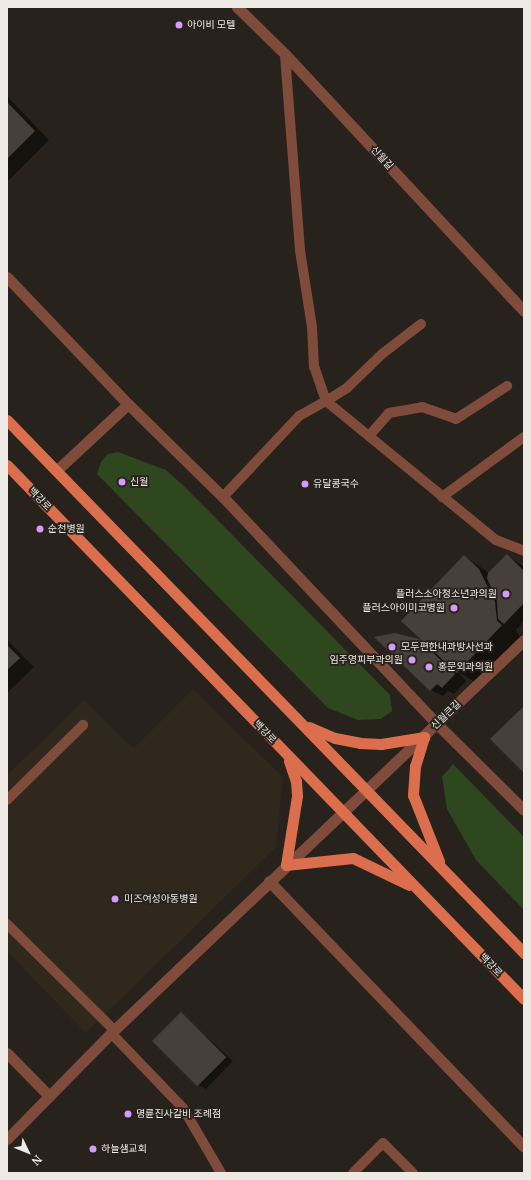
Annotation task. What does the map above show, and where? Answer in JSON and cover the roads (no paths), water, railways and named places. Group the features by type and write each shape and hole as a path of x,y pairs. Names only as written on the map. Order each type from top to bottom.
{"main road":[{"path":"7,420 524,953"},
{"name":"백강로","path":"7,465 524,999"},
{"path":"303,724 335,738 360,743 381,744 424,737 415,766 413,795 442,867"},
{"path":"284,751 292,766 296,796 286,865 353,858 416,888"}],"street":[{"name":"신월길","path":"237,7 285,54 524,311"},
{"path":"7,277 128,404 222,497 438,724 524,810"},
{"path":"57,470 128,404"},
{"name":"신월큰길","path":"7,1139 112,1032 342,812 438,724 524,640"},
{"path":"269,881 524,1147"},
{"path":"7,1053 49,1096"}],"lane":[{"path":"285,54 300,250 312,327 314,367 326,402 496,540 524,551"},
{"path":"222,497 299,416 326,402 347,388 382,354 421,324"},
{"path":"369,436 389,413 422,407 456,419 507,386"},
{"path":"442,497 524,437"},
{"path":"7,800 83,725"},
{"path":"7,924 184,1108 221,1173"},
{"path":"353,1173 383,1143 413,1173"}],"place":[{"name":"아이비 모텔","path":"179,25"},
{"name":"신월","path":"122,482"},
{"name":"유달콩국수","path":"305,484"},
{"name":"순천병원","path":"40,529"},
{"name":"플러스소아청소년과의원","path":"506,594"},
{"name":"플러스아이미코병원","path":"454,608"},
{"name":"모두편한내과방사선과","path":"392,647"},
{"name":"임주영피부과의원","path":"412,660"},
{"name":"홍문외과의원","path":"429,667"},
{"name":"미즈여성아동병원","path":"115,899"},
{"name":"명륜진사갈비 조례점","path":"128,1114"},
{"name":"하늘샘교회","path":"93,1149"}]}
